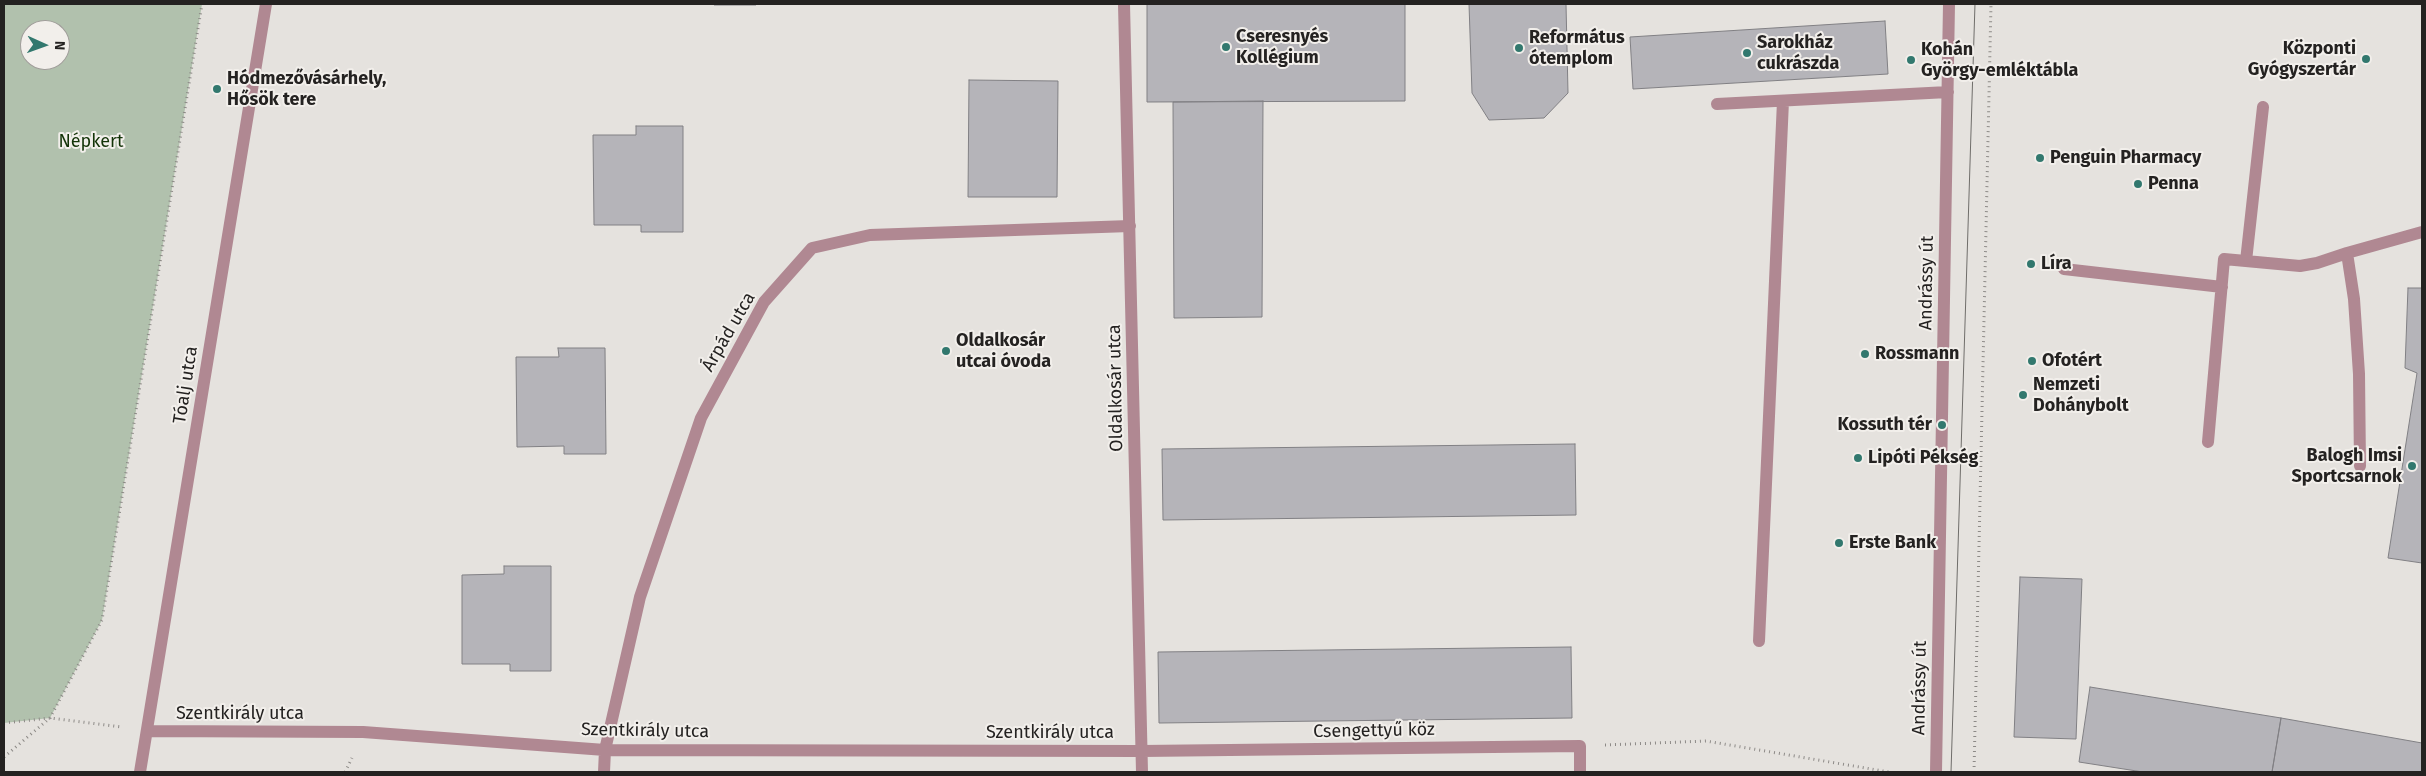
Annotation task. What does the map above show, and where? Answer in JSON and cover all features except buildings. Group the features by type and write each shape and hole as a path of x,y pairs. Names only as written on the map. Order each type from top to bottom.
{"street":[{"name":"Tóalj utca","path":"140,772 266,4"},
{"name":"Oldalkosár utca","path":"1124,4 1142,772"},
{"name":"Andrássy út","path":"1936,772 1949,4"},
{"path":"1716,104 1948,92"},
{"path":"1759,641 1783,101"},
{"path":"2246,261 2263,107"},
{"name":"Árpád utca","path":"604,772 605,750 640,597 701,418 764,302 812,248 870,235 1130,226"},
{"path":"2208,442 2224,258 2300,266 2317,264 2347,253 2422,232"},
{"path":"2347,253 2354,299 2359,374 2360,466"},
{"path":"2064,269 2222,287"},
{"name":"Szentkirály utca","path":"147,731 363,732 605,750 1142,750"},
{"path":"1580,746 1580,772"},
{"name":"Csengettyű köz","path":"1142,750 1580,746"}],"path":[{"path":"4,756 50,718 102,620 202,4"},
{"path":"1974,772 1991,4"},
{"path":"4,723 50,718 147,731"},
{"path":"1580,746 1706,741 1889,772"}],"green space":[{"name":"Népkert","path":"4,4 202,4 102,620 50,718 4,723"}],"tram line":[{"path":"1951,772 1975,4"}],"place":[{"name":"Cseresnyés Kollégium","path":"1226,47"},
{"name":"Református ótemplom","path":"1519,48"},
{"name":"Sarokház cukrászda","path":"1747,53"},
{"name":"Központi Gyógyszertár","path":"2366,59"},
{"name":"Kohán György-emléktábla","path":"1911,60"},
{"name":"Hódmezővásárhely, Hősök tere","path":"217,89"},
{"name":"Penguin Pharmacy","path":"2040,158"},
{"name":"Penna","path":"2138,184"},
{"name":"Líra","path":"2031,264"},
{"name":"Oldalkosár utcai óvoda","path":"946,351"},
{"name":"Rossmann","path":"1865,354"},
{"name":"Ofotért","path":"2032,361"},
{"name":"Nemzeti Dohánybolt","path":"2023,395"},
{"name":"Kossuth tér","path":"1942,425"},
{"name":"Lipóti Pékség","path":"1858,458"},
{"name":"Balogh Imsi Sportcsarnok","path":"2412,466"},
{"name":"Erste Bank","path":"1839,543"}]}
